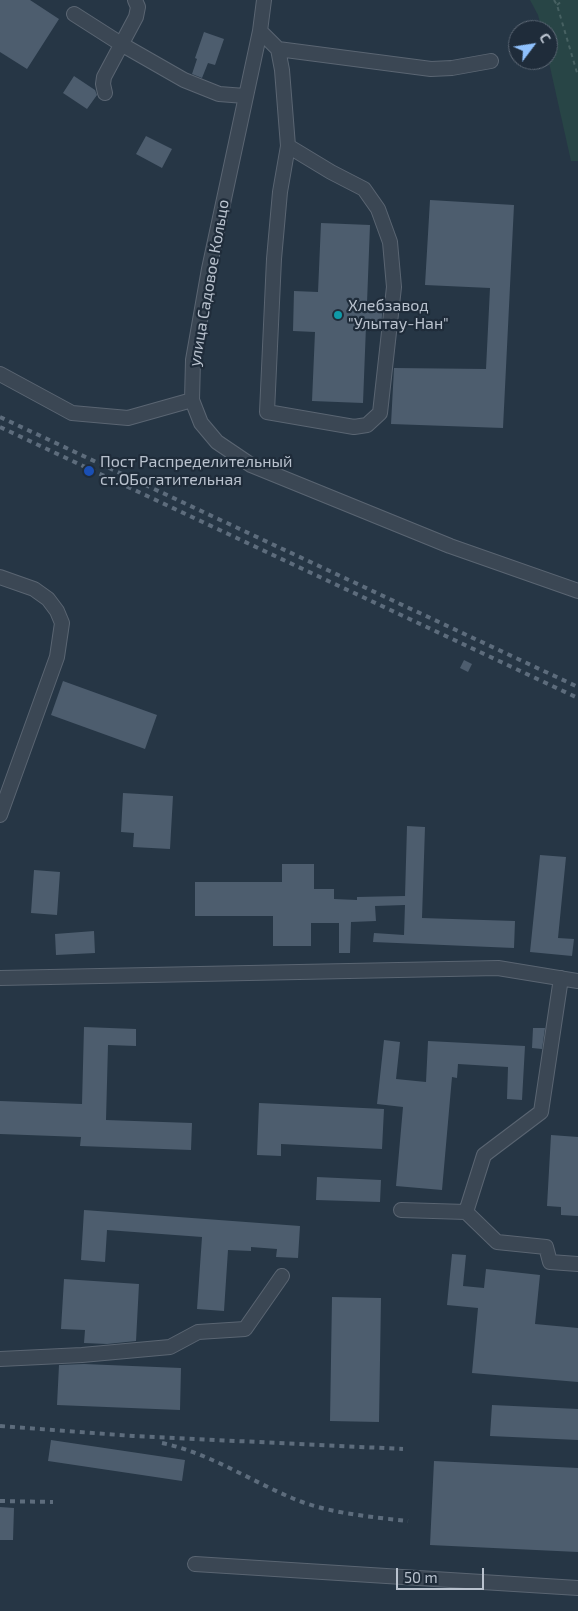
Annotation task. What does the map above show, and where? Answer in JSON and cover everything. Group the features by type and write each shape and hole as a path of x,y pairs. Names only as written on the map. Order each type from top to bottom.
{"street":[{"path":"105,93 104,77 136,17 138,7 135,0"},
{"name":"улица Садовое Кольцо","path":"264,0 260,31 209,269 193,360 192,400 201,423 217,442 251,464 450,546 578,591"},
{"path":"74,14 184,80 220,94 245,96"},
{"path":"260,31 278,49 282,70 288,146 280,192 274,259 267,412 354,427 367,425 380,413 394,287 390,242 378,209 364,188 331,172 288,146"},
{"path":"278,49 431,69 491,62"},
{"path":"0,374 72,413 128,418 192,400"},
{"path":"0,577 34,588 48,599 57,611 62,623 57,657 0,815"},
{"path":"0,978 498,968 578,981"},
{"path":"466,1212 484,1154 541,1112 561,978"},
{"path":"401,1210 466,1212 497,1242 546,1247 550,1262 578,1264"},
{"path":"0,1359 82,1356 170,1347 198,1332 245,1329 282,1276"},
{"path":"195,1564 578,1588"}],"path":[{"path":"554,0 558,5 578,76"},
{"path":"558,5 563,0"}],"green space":[{"path":"530,0 578,0 578,161 571,161 551,70 558,70 558,20 539,20"}],"building":[{"path":"0,0 30,0 59,19 27,69 0,52"},
{"path":"204,32 224,39 215,65 208,63 202,78 192,74 197,59 195,58"},
{"path":"74,76 95,90 97,95 87,109 63,93"},
{"path":"146,136 172,149 162,168 136,154"},
{"path":"430,200 514,205 503,428 391,424 394,368 486,369 490,288 425,285"},
{"name":"Хлебзавод \"Улытау-Нан\"","path":"321,223 370,225 367,303 383,304 381,327 366,326 363,403 312,401 315,332 293,331 294,291 318,292"},
{"path":"464,660 472,664 468,672 460,668"},
{"path":"63,681 157,715 145,749 51,715"},
{"path":"123,793 173,796 170,849 133,847 134,833 121,832"},
{"path":"407,826 425,827 422,918 515,921 514,948 373,942 374,933 404,935 405,905 375,906 376,921 351,922 350,953 339,953 339,923 311,923 311,946 273,946 273,916 195,916 195,882 282,882 282,864 314,864 314,889 334,889 334,899 357,900 357,897 405,896"},
{"path":"540,855 566,857 558,938 574,939 572,956 530,952"},
{"path":"34,870 60,872 57,915 31,913"},
{"path":"94,931 95,953 56,955 55,934"},
{"path":"84,1027 136,1029 136,1046 108,1045 106,1120 192,1123 191,1150 80,1146 81,1137 0,1134 0,1101 82,1104"},
{"path":"533,1028 545,1028 542,1049 532,1048"},
{"path":"384,1040 400,1042 396,1079 426,1082 428,1041 525,1046 522,1100 507,1099 508,1067 458,1064 457,1078 452,1077 442,1190 396,1186 403,1107 377,1104"},
{"path":"259,1103 384,1109 382,1149 281,1144 281,1156 257,1155"},
{"path":"551,1135 578,1137 578,1216 561,1215 561,1207 547,1206"},
{"path":"317,1177 381,1180 380,1202 316,1200"},
{"path":"84,1210 300,1226 298,1258 276,1257 277,1249 251,1247 251,1251 228,1250 224,1311 197,1309 202,1237 107,1230 105,1262 81,1260"},
{"path":"452,1254 466,1255 463,1286 484,1288 486,1269 540,1275 535,1324 578,1328 578,1382 472,1373 478,1308 447,1305"},
{"path":"64,1279 139,1284 136,1341 107,1344 84,1343 85,1330 61,1329"},
{"path":"332,1297 381,1298 379,1422 330,1421"},
{"path":"84,1364 181,1368 180,1410 57,1405 59,1365"},
{"path":"492,1405 578,1409 578,1440 490,1436"},
{"path":"51,1440 185,1460 182,1481 48,1461"},
{"path":"434,1461 578,1468 578,1552 430,1545"},
{"path":"0,1507 14,1508 13,1540 0,1540"}],"railway":[{"path":"0,417 578,687"},
{"path":"0,427 578,698"},
{"path":"0,1426 133,1436 403,1449"},
{"path":"162,1443 196,1453 305,1503 349,1514 408,1521"},
{"path":"0,1501 53,1502"}],"place":[{"name":"Хлебзавод \"Улытау-Нан\"","path":"338,315"},
{"name":"Пост Распределительный ст.ОБогатительная","path":"89,471"}]}
